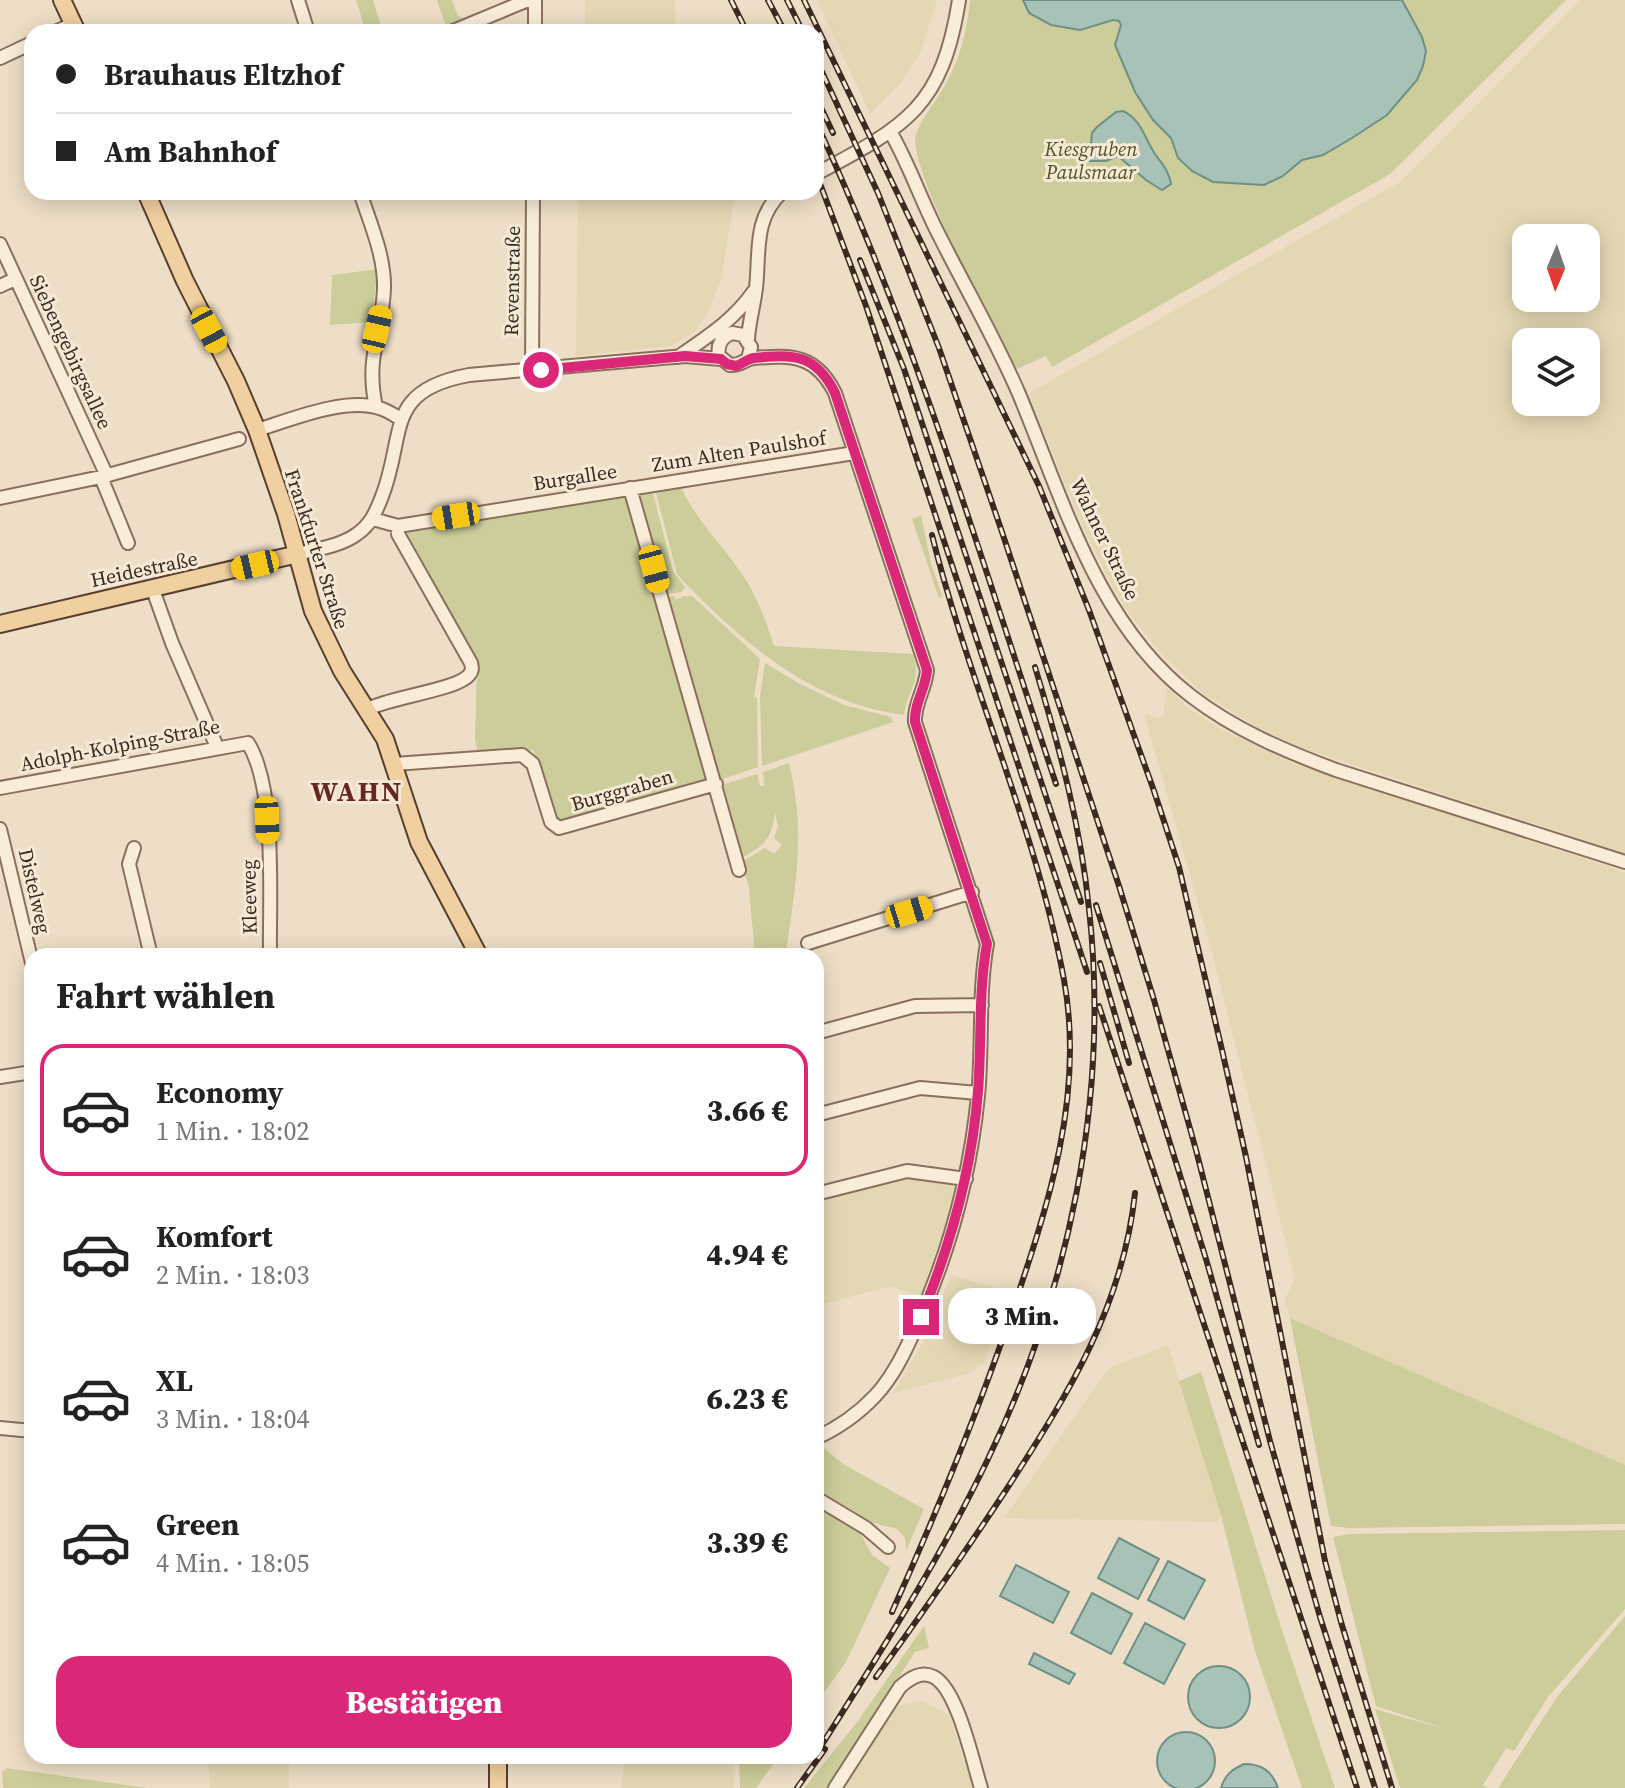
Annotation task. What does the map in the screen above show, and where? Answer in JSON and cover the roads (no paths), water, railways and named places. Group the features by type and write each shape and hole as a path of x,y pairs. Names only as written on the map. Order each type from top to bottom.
{"main road":[{"path":"62,0 73,24"},
{"name":"Frankfurter Straße","path":"150,200 257,430 298,554 313,611 327,642 385,739 426,857 475,948"},
{"name":"Heidestraße","path":"0,624 298,554"},
{"path":"498,1764 498,1788"}],"street":[{"path":"298,0 306,24"},
{"path":"470,24 528,0"},
{"path":"535,0 535,24"},
{"path":"824,170 891,133 915,111 934,85 947,53 959,0"},
{"path":"0,58 24,47"},
{"name":"Wahner Straße","path":"891,133 1017,390 1095,572 1127,627 1172,679 1218,715 1290,753 1625,862"},
{"path":"362,200 383,266 383,300 371,364 371,386 376,407"},
{"name":"Revenstraße","path":"532,370 533,200"},
{"path":"748,359 759,232 763,217 774,200"},
{"name":"Siebengebirgsallee","path":"0,244 104,477 128,543"},
{"path":"0,286 15,279"},
{"path":"681,357 719,329 756,288"},
{"path":"681,357 719,343 732,333 753,303"},
{"path":"732,333 780,356 812,362 823,372 835,393 927,670 927,679 916,706 915,722 987,944 982,972 978,1093 966,1179 939,1274 903,1355 873,1398 843,1423 824,1434"},
{"path":"719,343 721,359"},
{"path":"298,554 348,539 373,519 407,406 437,382 469,375 681,357 721,359 733,366 748,359 780,356"},
{"path":"257,430 324,410 376,407 401,419"},
{"path":"0,498 104,477 239,439"},
{"name":"Zum Alten Paulshof","path":"630,488 854,453"},
{"name":"Burgallee","path":"373,519 398,526 630,488 739,870"},
{"path":"368,709 453,683 472,671 471,663 446,615 398,534 398,526"},
{"path":"152,587 172,643 217,747"},
{"name":"Adolph-Kolping-Straße","path":"0,788 248,743"},
{"name":"Kleeweg","path":"248,743 266,810 270,948"},
{"name":"Burggraben","path":"394,764 522,755 533,764 551,822 559,828 716,784"},
{"name":"Distelweg","path":"0,829 28,948"},
{"path":"134,848 129,864 149,948"},
{"path":"808,943 972,892"},
{"path":"824,1031 915,1006 982,1005"},
{"path":"0,1077 24,1073"},
{"path":"824,1113 920,1088 978,1093"},
{"path":"824,1192 907,1171 966,1179"},
{"path":"0,1428 24,1430"},
{"path":"824,1503 856,1521 888,1547"},
{"path":"835,1788 900,1687 910,1678 923,1674 934,1677 948,1693 981,1788"}],"railway":[{"path":"731,0 743,24"},
{"path":"768,0 781,24"},
{"path":"787,0 799,24"},
{"path":"804,0 816,24"},
{"path":"824,41 1039,486 1089,610 1179,867 1246,1157 1325,1561 1392,1788"},
{"path":"824,76 878,193 939,348 1119,886 1196,1150 1270,1441 1320,1617 1375,1788"},
{"path":"824,114 833,133"},
{"path":"824,140 852,202 916,366 1056,784"},
{"path":"824,194 866,306 1087,972"},
{"path":"860,260 904,369 1081,902"},
{"path":"892,1612 970,1428 1025,1274 1050,1192 1066,1108 1070,1066 1064,980 1052,923 932,535"},
{"path":"824,1741 927,1573 987,1461 1016,1396 1040,1330 1061,1262 1077,1192 1088,1122 1093,1051 1094,980 1089,909 1081,848 1068,787 1035,667"},
{"path":"1096,905 1206,1259 1259,1445"},
{"path":"1100,963 1129,1063"},
{"path":"1099,1006 1357,1788"},
{"path":"876,1677 992,1511 1072,1382 1106,1311 1119,1273 1135,1193"},
{"path":"797,1788 814,1764"}],"district":[{"name":"WAHN","path":"357,791"}],"park label":[{"name":"Kiesgruben Paulsmaar","path":"1091,160"}]}
